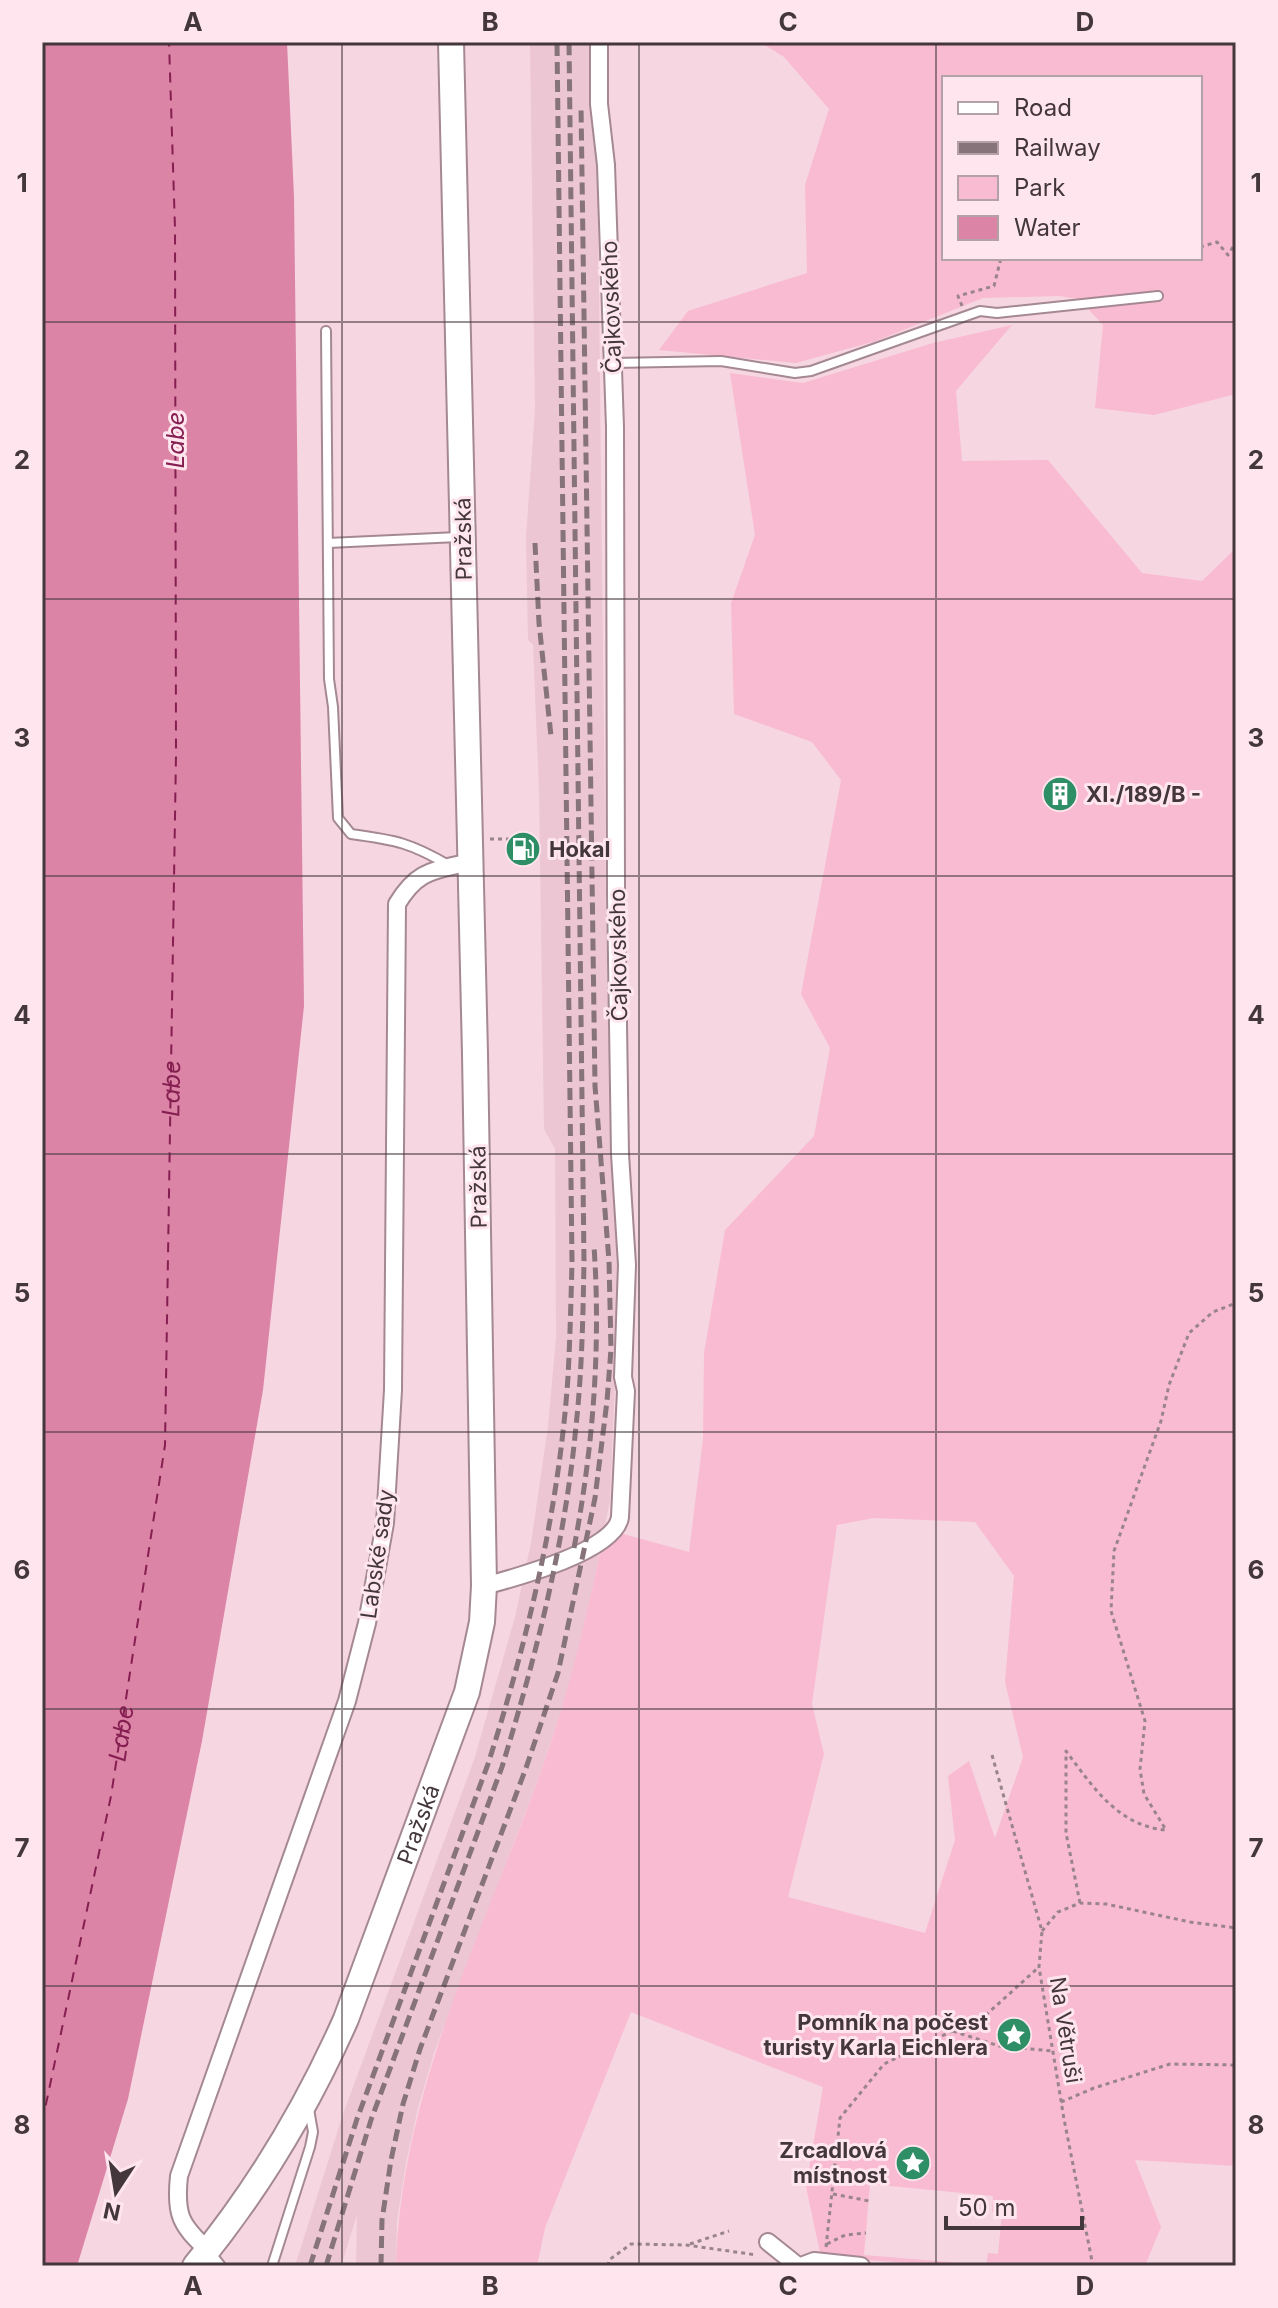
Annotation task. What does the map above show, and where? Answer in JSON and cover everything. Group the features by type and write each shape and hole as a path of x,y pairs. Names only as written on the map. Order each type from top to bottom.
{"main road":[{"name":"Pražská","path":"208,2261 307,2100 346,2019 467,1692 482,1622 484,1586 464,856 463,537 451,42"}],"street":[{"name":"Čajkovského","path":"484,1586 529,1574 594,1546 612,1534 619,1524 626,1391 623,1377 627,1265 620,1154 613,363 606,165 599,104 599,42"},
{"name":"Labské sady","path":"208,2261 182,2224 176,2202 179,2176 347,1701 378,1571 385,1523 393,1390 397,904 408,885 426,872 464,856"},
{"path":"767,2250 800,2266 814,2261 861,2266"}],"lane":[{"path":"613,363 721,361 795,373 811,371 980,311 997,313 1158,296"},
{"path":"326,331 329,679 338,818 351,834 398,840 418,848 464,856"},
{"path":"328,543 463,537"},
{"path":"272,2266 310,2147 312,2121 307,2100"}],"path":[{"path":"1202,246 1217,242 1228,255 1236,242"},
{"path":"966,316 958,296 994,286 1000,260"},
{"path":"464,856 525,839"},
{"path":"1080,1903 1066,1833 1066,1751 1098,1794 1121,1815 1148,1828 1166,1830 1144,1794 1140,1769 1145,1721 1111,1611 1114,1551 1189,1333 1213,1312 1236,1303"},
{"name":"Na Větruši","path":"992,1755 1042,1931 1039,1967 1093,2266"},
{"path":"1042,1931 1058,1912 1080,1903 1106,1904 1190,1922 1236,1928"},
{"path":"825,2258 840,2118 884,2064 987,2014 1039,1967"},
{"path":"953,2031 999,2046 1053,2051"},
{"path":"1061,2102 1170,2064 1236,2065"},
{"path":"832,2193 869,2201"},
{"path":"686,2245 729,2231"},
{"path":"827,2244 845,2235 866,2233"},
{"path":"608,2266 609,2260 631,2244 767,2250"}],"shaded area":[{"path":"530,42 590,42 597,113 606,919 611,1122 620,1262 610,1500 587,1618 566,1697 434,2053 418,2108 397,2221 396,2266 356,2266 357,2215 341,2266 295,2266 343,2114 474,1760 515,1617 531,1543 548,1426 556,1338 555,1149 544,1129 539,792 533,645 528,640 526,537 535,410"}],"green space":[{"path":"760,42 1236,42 1236,394 1154,415 1095,408 1103,325 1079,299 1059,296 983,298 876,341 796,363 659,350 688,311 807,273 805,185 829,109 784,57"},
{"path":"1012,325 956,391 962,461 1048,460 1142,573 1202,581 1236,548 1236,2166 1135,2160 1161,2227 1145,2266 954,2266 821,2257 806,2187 823,2087 631,2012 545,2228 537,2266 396,2266 401,2202 412,2138 428,2076 560,1714 605,1529 689,1552 703,1439 704,1353 725,1230 814,1136 830,1048 801,994 841,780 812,742 734,714 731,603 755,535 730,373 803,383 933,343","holes":["874,1518 975,1522 1014,1576 1005,1682 1023,1757 995,1838 969,1761 948,1776 955,1840 925,1933 788,1897 824,1754 812,1704 837,1525","870,2184 993,2196 992,2212 1002,2213 998,2254 988,2253 986,2265 864,2255"]}],"water":[{"name":"Labe","path":"42,42 287,42 294,197 304,1006 263,1390 202,1741 128,2099 77,2266 42,2266"}],"ferry route":[{"path":"42,2123 111,1796 165,1445 176,754 175,228 169,42"}],"railway":[{"path":"310,2266 357,2119 503,1717 540,1573 564,1426 572,1262 557,42"},
{"path":"326,2266 371,2120 502,1767 557,1556 576,1426 584,1261 569,42"},
{"path":"381,2266 382,2220 403,2104 420,2049 526,1768 558,1673 595,1498 607,1401 611,1349 609,1261 595,1086 581,105"},
{"path":"535,543 539,623 551,736"},
{"path":"574,1548 594,1398 594,1246"}],"place":[{"name":"XI./189/B -","path":"1060,794"},
{"name":"Hokal","path":"523,849"},
{"name":"Pomník na počest turisty Karla Eichlera","path":"1014,2035"},
{"name":"Zrcadlová místnost","path":"913,2163"}]}
